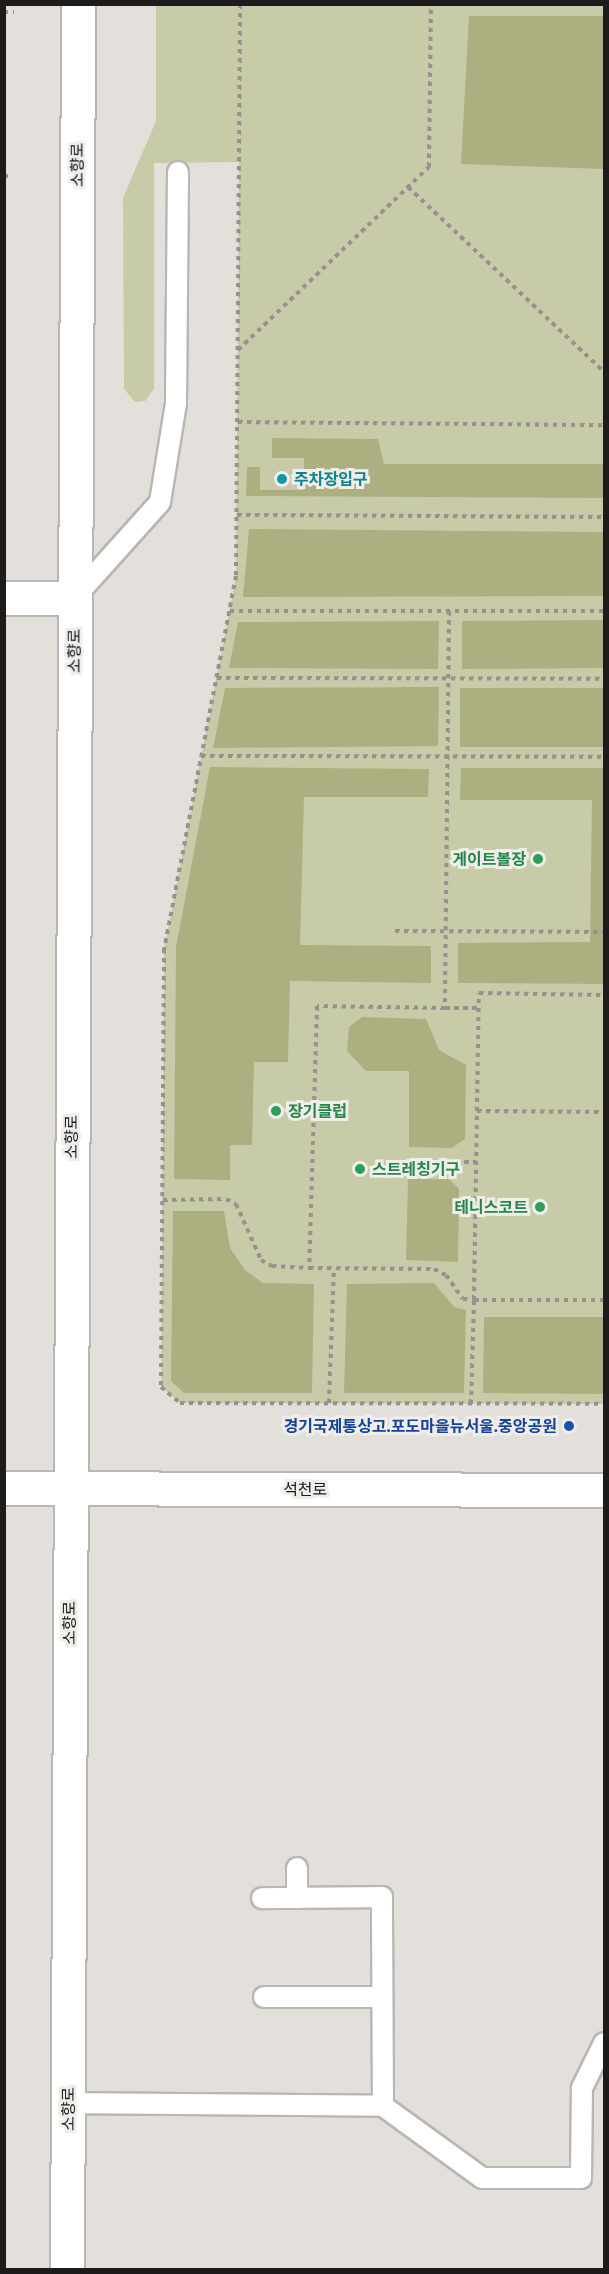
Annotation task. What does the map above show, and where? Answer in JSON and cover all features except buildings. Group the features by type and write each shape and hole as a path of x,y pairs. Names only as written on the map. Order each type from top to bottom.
{"street":[{"name":"소향로","path":"67,2270 78,4"},
{"path":"4,598 74,598"},
{"name":"석천로","path":"4,1488 604,1490"}],"lane":[{"path":"74,598 160,502 176,404 178,172"},
{"path":"297,1868 297,1898"},
{"path":"262,1898 382,1897 383,2106"},
{"path":"264,1997 382,1997"},
{"path":"68,2103 383,2106 482,2178 581,2178 582,2088 604,2043"}],"path":[{"path":"240,4 237,515 230,611 164,949 161,1387 180,1403 604,1404"},
{"path":"238,351 429,167 431,4"},
{"path":"4,12 14,12"},
{"path":"4,176 13,176"},
{"path":"408,187 604,372"},
{"path":"237,422 604,425"},
{"path":"237,515 604,517"},
{"path":"230,611 604,611"},
{"path":"445,1008 449,611"},
{"path":"217,678 604,679"},
{"path":"201,756 604,757"},
{"path":"395,931 604,932"},
{"path":"471,1404 479,993 604,995"},
{"path":"309,1268 317,1006 479,1008"},
{"path":"477,1111 604,1112"},
{"path":"410,1162 476,1162"},
{"path":"163,1200 226,1199 236,1204 261,1260 272,1266 434,1269 446,1275 463,1299 604,1300"},
{"path":"329,1403 334,1268"}],"green space":[{"path":"156,5 604,5 604,1404 180,1403 161,1387 164,949 236,576 239,162 154,163 154,389 145,401 135,402 124,389 123,198 156,121"},
{"path":"469,16 604,16 604,169 461,164"},
{"path":"272,438 378,439 384,464 604,464 604,498 246,496 247,467 260,467 260,490 304,490 304,458 272,458"},
{"path":"249,529 604,532 604,596 243,597"},
{"path":"604,620 604,668 462,669 462,621"},
{"path":"439,621 438,669 229,668 238,622"},
{"path":"439,687 438,746 213,748 225,688"},
{"path":"460,688 604,688 604,747 460,747"},
{"path":"210,767 429,769 428,797 304,797 300,945 431,946 431,983 290,981 288,1062 254,1062 252,1145 230,1145 230,1180 174,1179 176,947"},
{"path":"461,768 604,768 604,984 458,983 458,943 590,942 592,800 460,800"},
{"path":"362,1017 426,1019 439,1050 466,1065 465,1139 452,1148 409,1147 409,1071 366,1071 347,1051 349,1027"},
{"path":"408,1179 449,1179 459,1189 458,1262 406,1260"},
{"path":"173,1211 224,1211 230,1248 245,1270 263,1283 314,1284 312,1393 184,1393 171,1381"},
{"path":"434,1283 454,1307 466,1310 464,1393 344,1393 347,1284"},
{"path":"484,1317 604,1317 604,1394 483,1393"}],"place":[{"name":"주차장입구","path":"282,479"},
{"name":"게이트볼장","path":"538,859"},
{"name":"장기클럽","path":"276,1111"},
{"name":"스트레칭기구","path":"360,1169"},
{"name":"테니스코트","path":"540,1207"},
{"name":"경기국제통상고.포도마을뉴서울.중앙공원","path":"569,1426"}]}
